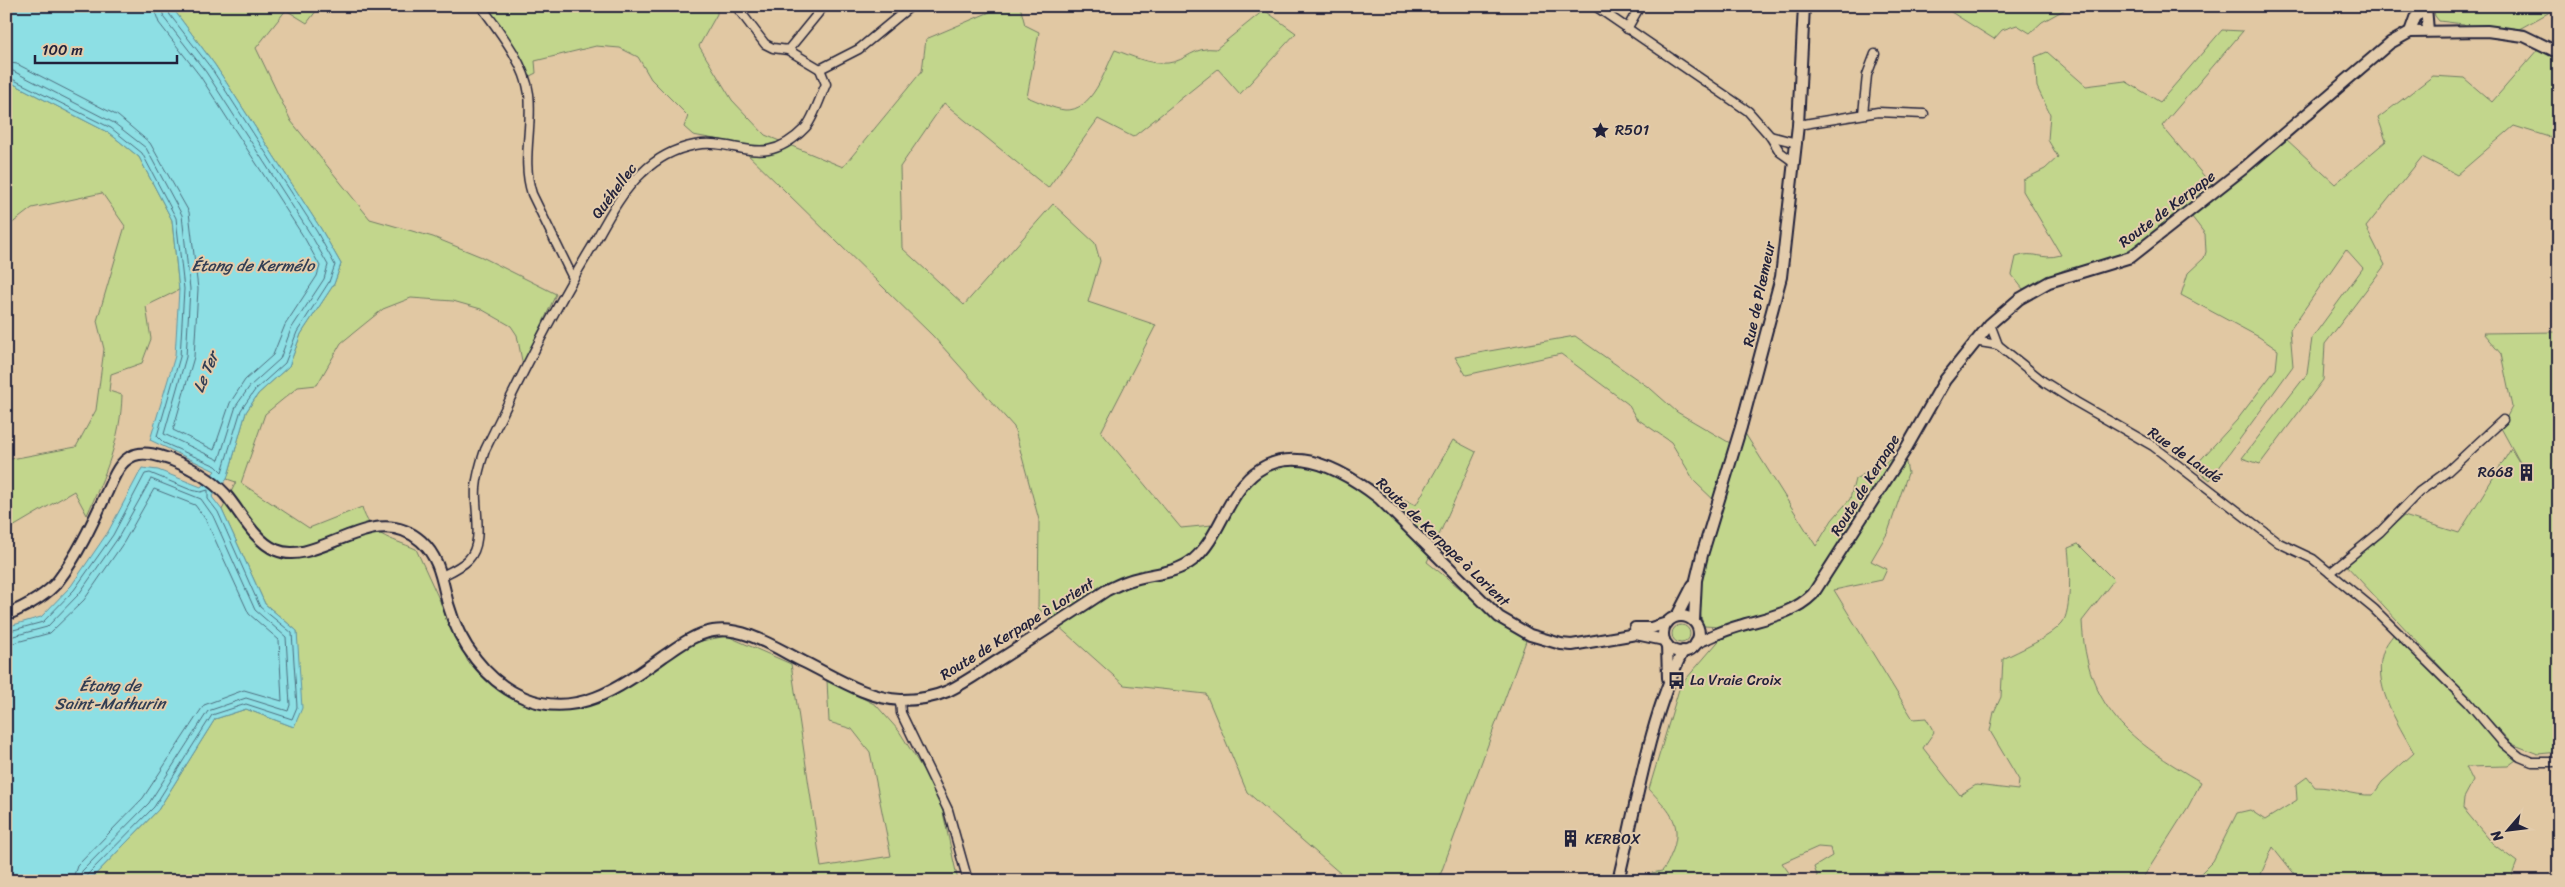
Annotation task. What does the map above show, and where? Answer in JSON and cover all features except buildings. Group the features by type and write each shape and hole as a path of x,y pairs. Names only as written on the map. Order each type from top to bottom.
{"street":[{"path":"481,6 520,66 526,81 530,104 526,152 528,182 573,278"},
{"path":"736,6 765,44 773,48 788,50 820,69 859,49 911,6"},
{"path":"788,50 824,6"},
{"path":"1595,6 1748,111 1770,136 1780,152 1794,162"},
{"path":"1627,29 1640,6"},
{"name":"Rue de Plœmeur","path":"1695,624 1696,580 1702,555 1758,371 1782,277 1797,143 1804,6"},
{"path":"2426,7 2428,31"},
{"path":"2410,32 2415,18 2426,7"},
{"name":"Route de Kerpape","path":"1696,643 1726,630 1785,613 1802,604 1813,594 1904,452 1945,380 1974,341 2019,298 2049,282 2132,257 2244,168 2390,43 2410,32 2487,31 2512,34 2535,40 2559,53"},
{"path":"1863,114 1867,75 1875,54"},
{"name":"Quéhellec","path":"442,576 468,560 473,553 477,535 476,490 485,450 573,278 616,206 641,174 665,154 696,144 718,145 752,152 778,148 806,128 826,84 820,69"},
{"path":"1798,125 1878,112 1924,114"},
{"path":"1770,136 1797,143"},
{"path":"1990,324 1998,345"},
{"name":"Rue de Laudé","path":"1974,341 1998,345 2068,397 2152,446 2279,543 2313,559 2374,609 2468,702 2503,743 2520,757 2532,762 2559,762"},
{"path":"2330,573 2380,532 2419,492 2448,471 2503,420"},
{"name":"Route de Kerpape à Lorient","path":"6,615 33,603 57,582 91,524 115,474 126,460 138,454 158,456 196,470 221,490 261,540 270,548 281,552 309,549 352,534 388,527 409,532 433,554 442,576 455,623 472,654 493,678 506,688 540,703 569,704 593,700 630,680 685,642 702,634 720,631 748,636 869,693 900,700 928,697 947,691 1107,590 1129,581 1172,571 1192,561 1209,542 1245,482 1264,467 1284,461 1314,461 1359,483 1379,498 1499,617 1530,635 1561,644 1572,645 1636,634 1666,643"},
{"name":"Rue de Plœmeur","path":"1676,616 1696,580"},
{"path":"1618,881 1668,681 1683,651 1696,643 1698,638 1695,624 1688,618 1676,616 1664,628 1668,681"},
{"name":"Route de Kerpape à Lorient","path":"1543,638 1587,638 1626,629 1651,628 1667,623"},
{"name":"Route de Kerpape","path":"1695,624 1714,631 1726,630"},
{"path":"1666,643 1672,649 1683,651"},
{"path":"900,700 901,713 948,810 968,881"}],"green space":[{"path":"171,6 320,6 307,23 286,10 256,48 291,121 370,219 433,237 482,257 556,294 523,366 517,335 511,326 481,309 453,301 411,298 383,309 341,343 317,385 298,387 265,414 241,483 309,528 362,507 370,524 382,535 416,549 468,662 533,706 586,705 620,691 696,642 727,636 791,664 821,867 891,856 870,752 852,729 829,722 827,680 876,705 899,731 927,776 942,808 958,881 89,881 158,810 215,719 246,709 294,727 297,631 265,604 222,510 236,482 227,479 246,412 258,394 289,366 301,334 334,284 341,264 321,229 215,65"},
{"path":"481,6 717,6 717,14 699,46 732,100 765,135 843,167 922,71 926,39 1004,6 1020,6 1025,25 1039,32 1027,97 1051,107 1065,110 1074,109 1090,97 1102,78 1115,50 1148,61 1161,63 1175,62 1201,50 1216,49 1264,10 1296,33 1240,94 1218,69 1133,137 1098,119 1048,188 944,103 900,167 902,248 964,305 1053,204 1095,243 1100,261 1088,302 1156,325 1101,432 1181,528 1212,525 1247,474 1274,458 1307,457 1335,466 1416,505 1453,440 1476,452 1427,562 1526,641 1438,881 1349,881 1247,792 1206,694 1124,685 1038,608 1039,520 1014,427 933,336 736,143 693,135 684,127 688,116 651,79 638,57 620,48 596,46 535,61 536,73 526,78"},
{"path":"1947,6 2071,6 2042,22 2030,33 2017,25 2002,30 1994,39 1951,12"},
{"path":"2433,6 2559,7 2512,33 2467,30 2464,24 2439,21 2435,16"},
{"path":"2222,30 2243,31 2162,126 2220,195 2286,139 2335,184 2386,141 2378,118 2433,76 2464,78 2492,102 2538,49 2559,61 2559,133 2552,138 2514,126 2457,175 2422,157 2366,227 2385,265 2325,344 2323,380 2260,464 2242,458 2307,374 2312,338 2363,268 2346,249 2290,330 2293,366 2210,480 2194,467 2237,420 2276,369 2278,350 2259,337 2181,295 2188,273 2204,258 2206,252 2205,234 2185,208 2137,245 2114,258 2090,266 2066,269 2023,289 2012,275 2016,257 2028,255 2054,257 2061,255 2023,191 2023,180 2045,169 2058,157 2048,140 2050,114 2037,87 2035,57 2047,52 2086,86 2125,81 2160,102"},
{"path":"6,80 109,133 139,157 172,220 179,290 146,306 151,339 142,363 111,374 109,391 122,395 119,427 106,471 87,515 74,491 6,531 6,460 76,447 96,410 104,349 97,321 125,226 102,193 32,208 6,228"},
{"path":"2559,332 2559,752 2538,754 2512,744 2346,565 2404,516 2459,533 2511,449 2524,470 2501,428 2512,407 2501,354 2483,333"},
{"path":"1575,336 1651,389 1677,412 1735,446 1741,427 1816,546 1832,520 1850,499 1855,479 1904,452 1908,473 1888,532 1871,561 1887,569 1882,580 1834,590 1913,719 1926,718 1934,732 1923,748 1960,795 1976,785 2018,790 2019,780 1990,731 1994,712 2001,697 2003,659 2043,639 2062,623 2069,598 2068,548 2078,544 2114,580 2082,621 2085,652 2092,678 2103,700 2117,719 2153,752 2201,782 2188,807 2141,881 1923,881 1915,876 1885,872 1874,881 1819,881 1814,867 1832,856 1830,848 1818,847 1782,863 1795,881 1640,881 1652,873 1662,871 1666,866 1676,840 1675,823 1672,816 1649,789 1680,686 1723,636 1720,627 1704,626 1700,613 1699,598 1706,549 1718,504 1695,482 1671,442 1636,418 1628,404 1561,354 1466,375 1455,357"},
{"path":"1681,625 1687,628 1690,634 1687,640 1681,643 1675,640 1672,634 1675,628"},
{"path":"2396,631 2520,757 2508,766 2466,767 2473,781 2464,798 2463,808 2493,844 2517,862 2512,875 2518,881 2300,881 2273,847 2261,874 2262,881 2193,881 2213,861 2237,813 2250,810 2265,820 2297,800 2296,785 2307,777 2315,787 2373,795 2382,782 2414,753 2394,716 2383,688 2381,660 2385,647"}],"water":[{"path":"6,6 171,6 215,65 321,229 341,264 334,284 301,334 289,366 258,394 246,412 227,479 212,497 222,510 265,604 297,631 302,708 294,727 246,709 215,719 158,810 89,881 6,881 6,627 41,617 71,586 108,532 142,468 158,470 201,487 215,471 150,440 175,356 179,290 172,220 139,157 109,133 6,80"}],"place":[{"name":"R501","path":"1601,130"},
{"name":"R668","path":"2527,472"},
{"name":"La Vraie Croix","path":"1676,680"},
{"name":"KERBOX","path":"1571,839"}],"water label":[{"name":"Étang de Kermélo","path":"253,265"},
{"name":"Le Ter","path":"205,372"},
{"name":"Étang de Saint-Mathurin","path":"110,694"}]}
